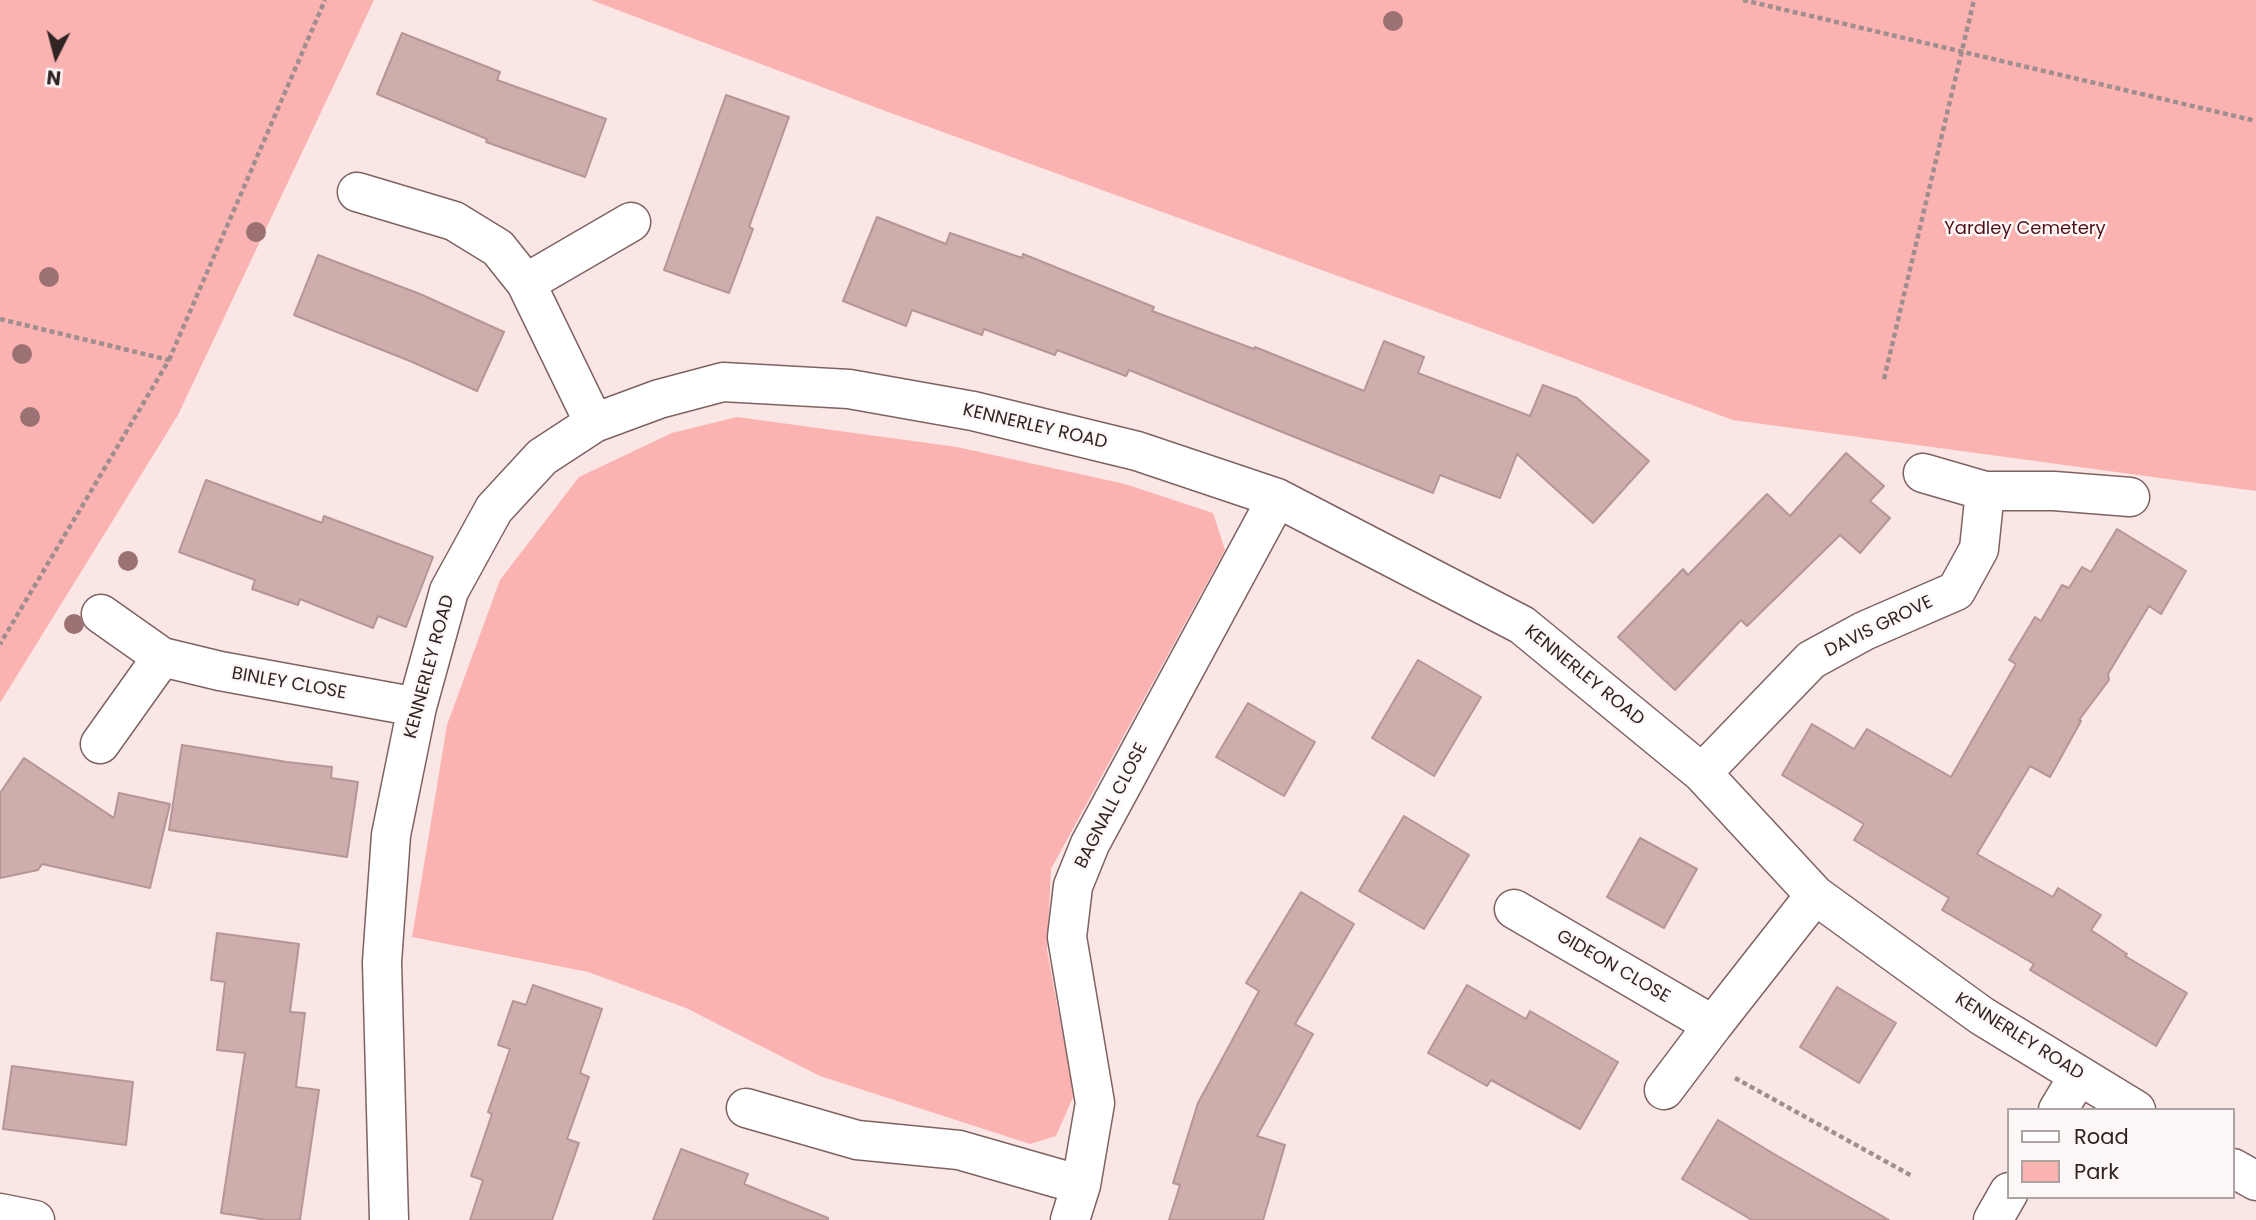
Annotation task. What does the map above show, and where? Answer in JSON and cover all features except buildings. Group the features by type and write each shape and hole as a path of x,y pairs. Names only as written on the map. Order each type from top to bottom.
{"street":[{"path":"356,192 454,222 498,248 527,283 594,423"},
{"path":"527,283 631,222"},
{"name":"KENNERLEY ROAD","path":"389,1220 382,962 391,835 417,707 449,591 494,509 542,457 594,423 659,399 723,382 849,390 973,411 1137,452 1277,498 1522,625 1702,773 1815,895 1982,1016 2133,1108"},
{"path":"1923,473 1985,491 2054,491 2130,497"},
{"name":"DAVIS GROVE","path":"1702,773 1811,660 1864,631 1956,590 1979,549 1985,491"},
{"name":"BAGNALL CLOSE","path":"746,1108 858,1140 959,1150 1076,1203 1096,1103 1067,937 1073,886 1090,844 1277,498"},
{"name":"BINLEY CLOSE","path":"101,614 162,657 220,671 417,707"},
{"path":"100,744 162,657"},
{"path":"1664,1090 1815,895"},
{"name":"GIDEON CLOSE","path":"1514,909 1702,1040"},
{"path":"2059,1108 2079,1075"},
{"path":"2235,1169 2256,1181"},
{"path":"1993,1220 2008,1194"},
{"path":"0,1213 35,1220"}],"path":[{"path":"0,644 169,360 325,0"},
{"path":"1743,0 2256,121"},
{"path":"1884,379 1974,0"},
{"path":"0,319 169,360"},
{"path":"1702,1040 1912,1176"}],"green space":[{"path":"0,0 374,0 178,415 0,703"},
{"name":"Yardley Cemetery","path":"591,0 2256,0 2256,491 1733,420 888,112"},
{"path":"737,417 957,447 1125,484 1213,513 1225,550 1051,869 1047,950 1074,1095 1056,1136 1030,1144 820,1076 686,1008 588,972 412,937 447,725 500,580 579,477 672,433"}]}
